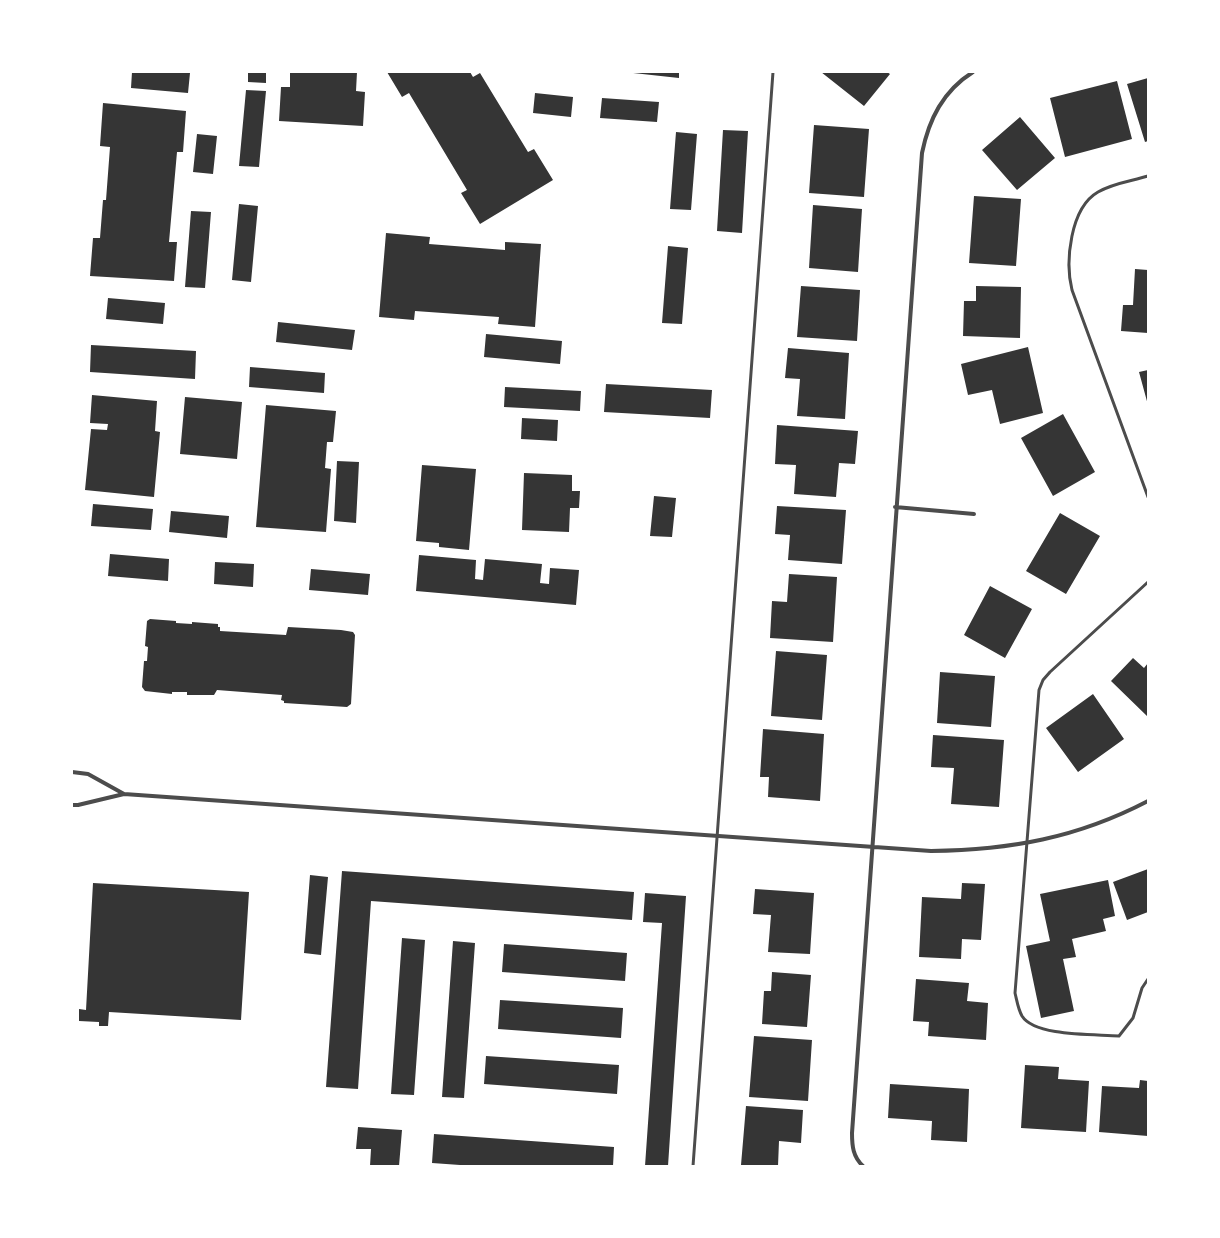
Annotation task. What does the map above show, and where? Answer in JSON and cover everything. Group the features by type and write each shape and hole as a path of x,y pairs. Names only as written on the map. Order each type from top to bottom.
{"street":[{"path":"863,1166 858,1161 854,1153 852,1133 895,507 922,153 926,133 934,112 946,94 961,79 973,72"},
{"path":"895,507 974,514"},
{"path":"72,772 88,774 124,794"},
{"path":"72,805 78,805 124,794 931,852 964,851 1026,844 1080,830 1148,801"}],"lane":[{"path":"692,1166 773,72"},
{"path":"1148,176 1098,192 1088,200 1076,222 1068,264 1068,276 1148,497"},
{"path":"1148,582 1043,680 1037,700 1015,993 1017,1006 1023,1018 1033,1026 1045,1030 1119,1036 1133,1018 1142,988 1148,979"}],"building":[{"path":"132,72 190,73 188,93 131,88"},
{"path":"248,72 266,72 266,83 248,82"},
{"path":"290,72 357,72 356,91 365,92 363,126 279,121 281,87 290,87"},
{"path":"387,72 470,72 473,77 480,73 528,152 534,149 553,180 480,224 461,193 467,190 409,93 402,97"},
{"path":"624,72 679,72 679,78"},
{"path":"821,72 887,72 890,74 864,106"},
{"path":"1148,78 1148,141 1145,142 1127,84"},
{"path":"1117,81 1132,139 1065,157 1050,98"},
{"path":"246,90 266,91 259,167 239,166"},
{"path":"535,93 573,97 571,117 533,113"},
{"path":"602,98 659,102 657,122 600,118"},
{"path":"103,103 186,111 183,152 177,152 169,242 177,242 174,281 90,276 93,238 100,238 103,200 106,200 110,147 100,146"},
{"path":"1020,117 1055,158 1017,190 982,150"},
{"path":"814,125 869,129 864,197 809,193"},
{"path":"723,130 748,131 742,233 717,231"},
{"path":"676,132 697,134 691,210 670,209"},
{"path":"197,134 217,136 213,174 193,172"},
{"path":"974,196 1021,199 1016,266 969,263"},
{"path":"239,204 258,206 251,282 232,280"},
{"path":"813,205 862,209 858,272 809,268"},
{"path":"191,211 211,212 205,288 185,287"},
{"path":"386,233 430,237 429,244 505,250 505,242 541,244 535,327 498,324 499,317 415,311 414,320 379,317"},
{"path":"668,246 688,248 682,324 662,323"},
{"path":"1135,269 1148,270 1148,333 1121,331 1123,305 1133,305"},
{"path":"801,286 860,290 857,341 797,337"},
{"path":"976,286 1021,287 1020,338 963,336 964,301 976,301"},
{"path":"108,298 165,303 163,324 106,319"},
{"path":"278,322 355,330 352,350 276,342"},
{"path":"486,334 562,341 560,364 484,357"},
{"path":"91,345 196,351 195,379 90,372"},
{"path":"1028,347 1043,413 1000,424 992,390 968,395 961,364"},
{"path":"788,348 849,353 845,419 797,416 800,379 785,378"},
{"path":"250,367 325,373 324,393 249,387"},
{"path":"1148,370 1148,405 1139,372"},
{"path":"606,384 712,390 710,418 604,412"},
{"path":"505,387 581,391 580,411 504,407"},
{"path":"92,395 157,401 155,431 160,432 154,497 85,490 91,429 107,430 108,424 90,423"},
{"path":"185,397 242,402 237,459 180,454"},
{"path":"266,405 336,411 333,442 327,442 325,468 331,469 326,532 256,527"},
{"path":"1063,414 1095,472 1053,496 1021,438"},
{"path":"522,418 558,420 557,441 521,439"},
{"path":"777,425 858,431 855,464 839,463 836,497 794,494 796,465 775,464"},
{"path":"337,461 359,462 356,523 334,521"},
{"path":"422,465 476,469 469,550 439,547 439,543 416,541"},
{"path":"524,473 572,475 572,491 580,491 579,508 570,508 569,532 522,530"},
{"path":"654,496 676,498 672,537 650,536"},
{"path":"93,504 153,509 151,530 91,526"},
{"path":"777,506 846,510 842,564 788,560 790,535 775,534"},
{"path":"171,511 229,516 227,538 169,532"},
{"path":"1060,513 1100,536 1066,594 1026,571"},
{"path":"110,554 169,559 168,581 108,576"},
{"path":"419,555 476,560 475,579 483,580 485,559 542,564 540,583 549,584 550,568 579,570 576,605 416,591"},
{"path":"215,562 254,564 253,587 214,584"},
{"path":"311,569 370,574 368,595 309,590"},
{"path":"789,574 837,577 833,642 770,638 772,601 787,602"},
{"path":"990,586 1032,609 1005,658 964,635"},
{"path":"150,619 176,621 176,623 192,624 192,622 218,624 220,631 286,635 288,627 353,632 355,635 351,704 347,707 284,703 284,701 281,700 282,695 217,690 214,695 187,695 187,692 172,692 172,694 145,691 142,687 144,661 147,661 148,647 145,646 147,621"},
{"path":"776,651 827,655 822,720 771,716"},
{"path":"1133,658 1144,668 1148,663 1148,717 1111,681"},
{"path":"940,672 995,676 991,727 937,723"},
{"path":"1093,694 1124,739 1078,772 1046,728"},
{"path":"763,729 824,734 820,801 768,797 769,777 760,777"},
{"path":"933,735 1004,740 999,807 951,804 954,768 931,767"},
{"path":"1148,869 1148,912 1127,920 1113,882"},
{"path":"342,871 634,892 632,920 371,901 358,1089 326,1087"},
{"path":"310,875 328,877 321,955 304,953"},
{"path":"1108,880 1115,916 1103,919 1106,931 1072,939 1076,957 1063,959 1074,1011 1041,1018 1026,946 1050,941 1040,894"},
{"path":"93,883 249,892 241,1020 109,1012 108,1026 99,1026 99,1022 79,1021 79,1009 86,1010"},
{"path":"962,883 985,884 981,940 962,939 961,959 919,957 922,897 961,899"},
{"path":"755,889 814,893 810,954 768,952 771,915 753,914"},
{"path":"645,893 686,896 668,1166 645,1166 662,923 643,922"},
{"path":"402,938 425,940 414,1095 391,1094"},
{"path":"453,941 475,943 464,1098 442,1097"},
{"path":"504,944 627,953 625,981 502,972"},
{"path":"772,972 811,975 807,1027 762,1024 764,991 771,991"},
{"path":"916,979 969,983 967,1001 988,1003 986,1040 928,1036 929,1022 913,1021"},
{"path":"500,1000 623,1008 621,1038 498,1029"},
{"path":"754,1036 812,1040 808,1101 749,1097"},
{"path":"486,1056 619,1065 617,1094 484,1084"},
{"path":"1025,1065 1059,1067 1058,1079 1089,1081 1086,1132 1021,1128"},
{"path":"1140,1080 1148,1081 1148,1136 1099,1132 1102,1086 1139,1088"},
{"path":"890,1084 969,1089 967,1142 931,1140 932,1121 888,1118"},
{"path":"746,1106 803,1110 801,1143 779,1141 778,1166 741,1165"},
{"path":"358,1127 402,1130 399,1166 370,1166 371,1149 356,1149"},
{"path":"434,1134 614,1147 613,1166 474,1166 432,1163"}]}
